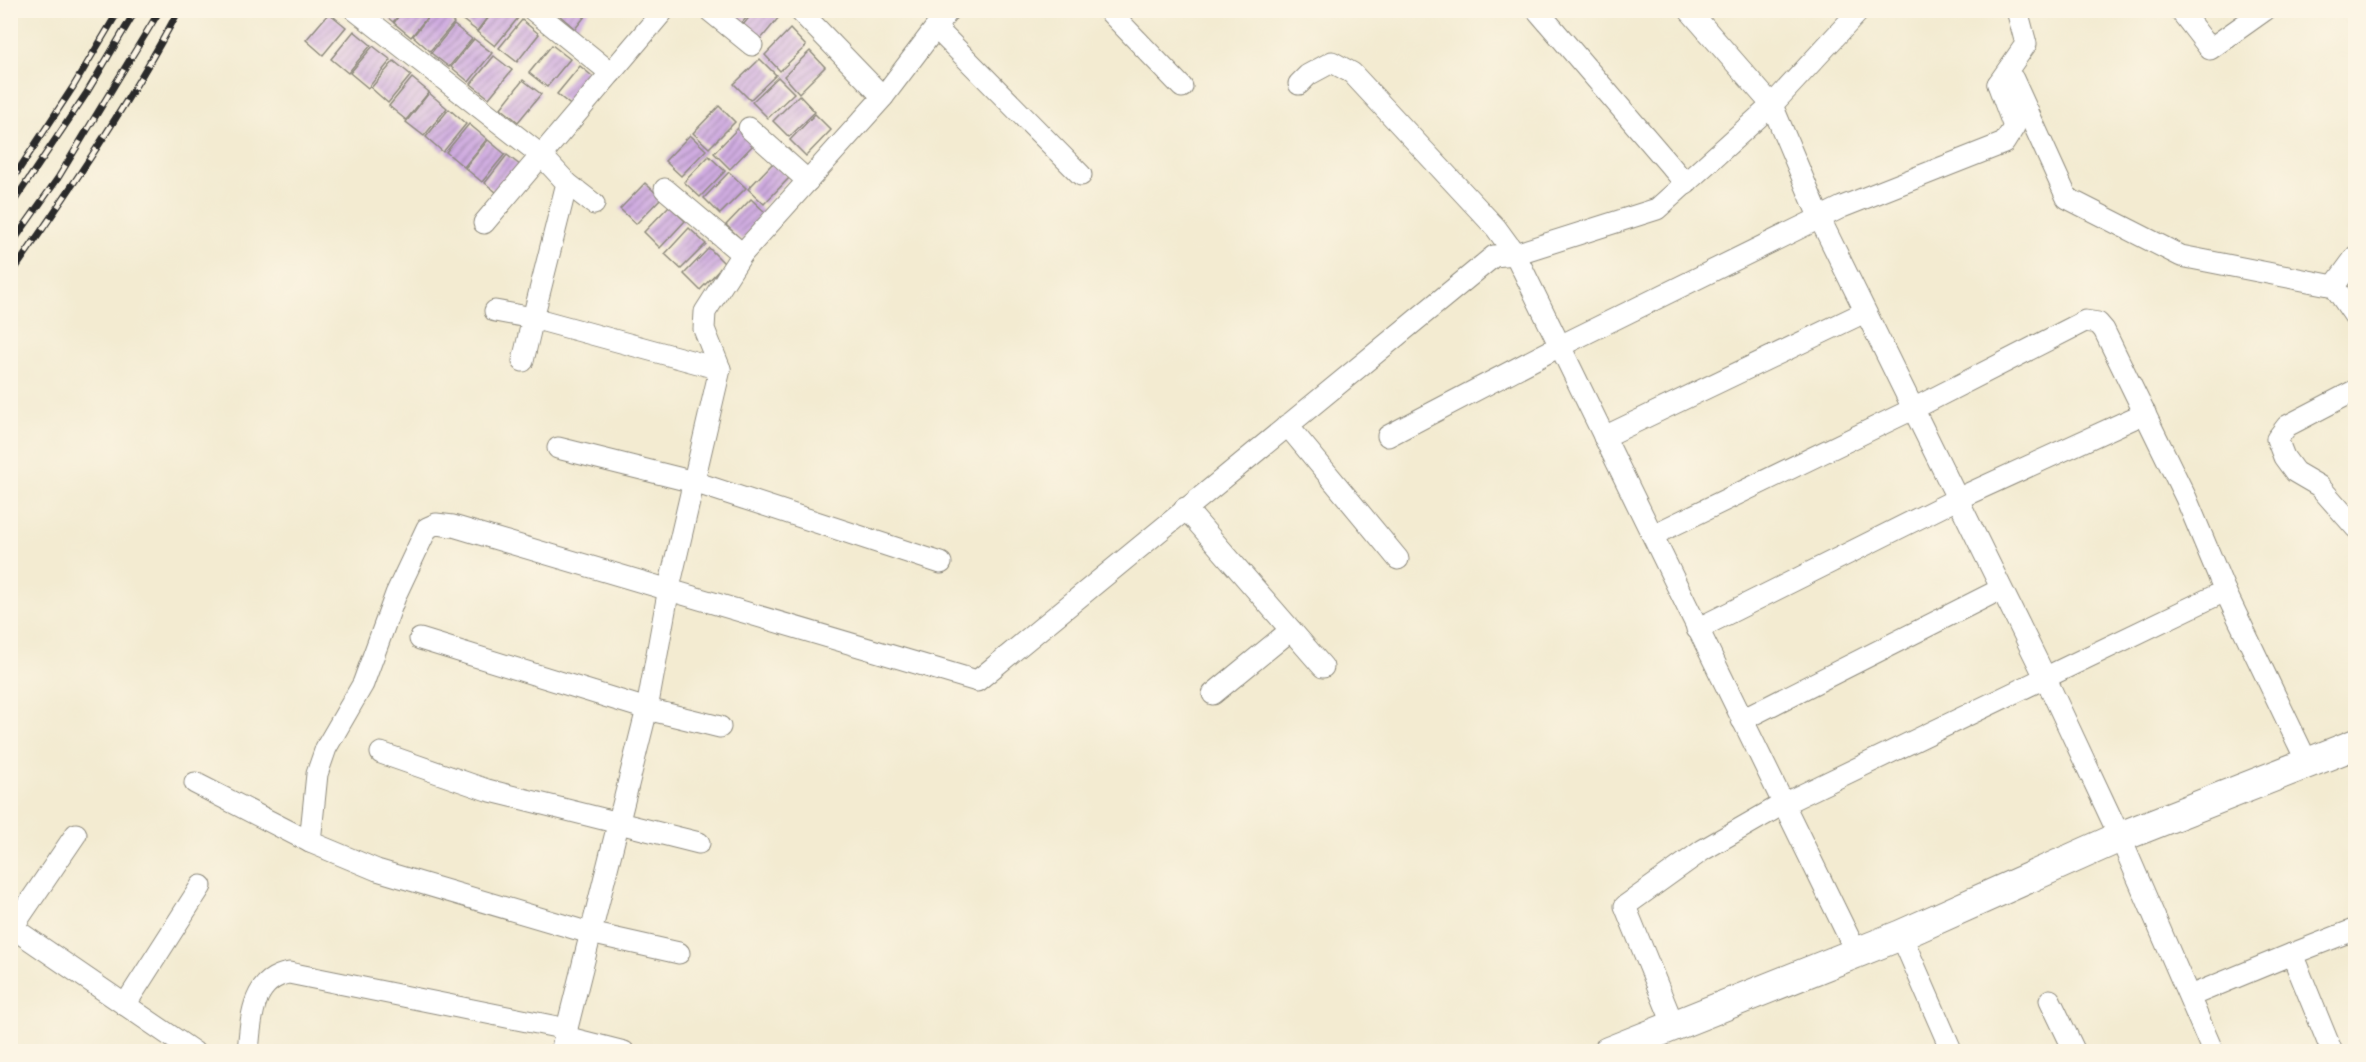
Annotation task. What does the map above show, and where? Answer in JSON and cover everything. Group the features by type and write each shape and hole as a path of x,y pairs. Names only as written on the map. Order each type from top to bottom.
{"main road":[{"path":"1608,1052 1901,935 2120,837 2355,744"}],"street":[{"path":"356,10 542,156 567,183 594,204"},
{"path":"533,10 611,73"},
{"path":"484,223 664,10"},
{"path":"709,10 752,45"},
{"path":"799,10 883,97"},
{"path":"1108,10 1182,87"},
{"path":"1537,10 1686,184"},
{"path":"1689,10 1772,105 1820,219 2046,679 2120,837 2213,1052"},
{"path":"1998,84 2026,44 2017,10"},
{"path":"2180,10 2210,49 2265,10"},
{"path":"310,842 317,774 326,748 363,684 396,594 427,528 436,524 453,526 669,588 977,681 1494,256 1515,254 1657,209 1772,105 1855,13"},
{"path":"564,1039 647,709 669,588 720,369 704,329 705,312 742,254 883,97 944,15 1081,175"},
{"path":"1299,84 1308,75 1332,63 1352,74 1496,228 1515,254 1558,347 1653,535 1856,952"},
{"path":"1998,84 2013,80 2067,198 2181,256 2334,286 2355,318"},
{"path":"1388,436 1558,347 1820,219 1940,166 2004,143 2014,127 1998,84"},
{"path":"749,128 808,181"},
{"path":"523,361 567,183"},
{"path":"665,189 742,254"},
{"path":"2334,286 2355,256"},
{"path":"495,311 533,318 720,369"},
{"path":"1604,437 1865,312"},
{"path":"1653,535 1913,409 2085,321 2093,321 2104,330 2145,413 2225,591 2308,764"},
{"path":"2355,390 2287,426 2277,439 2284,457 2295,472 2319,486 2355,528"},
{"path":"1697,628 1957,499 2145,413"},
{"path":"1287,425 1398,559"},
{"path":"558,448 694,482 941,563"},
{"path":"1185,508 1323,667"},
{"path":"1742,720 2001,589"},
{"path":"1674,1026 1625,906 1703,850 1783,804 2225,591"},
{"path":"1213,694 1291,630"},
{"path":"420,639 647,709 720,727"},
{"path":"381,753 487,790 699,843"},
{"path":"195,783 310,842 377,870 590,933 679,952"},
{"path":"76,834 11,928 194,1052"},
{"path":"125,1005 201,886"},
{"path":"2190,996 2355,929"},
{"path":"1901,935 1952,1052"},
{"path":"2292,954 2332,1052"},
{"path":"248,1052 252,1009 257,997 265,984 277,975 289,973 624,1052"},
{"path":"2050,1000 2075,1052"}],"building":[{"path":"379,10 433,10 411,37 394,23 399,15 393,22"},
{"path":"434,10 439,10 454,23 430,51 413,36"},
{"path":"464,10 493,10 477,31 459,17"},
{"path":"495,10 508,10 518,18 495,46 477,32"},
{"path":"561,10 590,10 575,29 558,14"},
{"path":"725,10 753,10 741,24"},
{"path":"755,10 784,11 761,39 743,25"},
{"path":"329,13 346,27 323,55 306,40"},
{"path":"522,20 539,34 517,62 499,48"},
{"path":"454,25 472,39 449,67 431,53"},
{"path":"790,29 806,46 780,71 765,55"},
{"path":"354,31 371,45 348,73 331,59"},
{"path":"474,39 492,53 469,82 451,67"},
{"path":"552,45 570,59 547,87 529,73"},
{"path":"373,46 391,60 368,88 350,73"},
{"path":"810,51 825,67 799,93 784,76"},
{"path":"494,56 512,70 489,98 471,84"},
{"path":"760,59 776,75 750,100 734,84"},
{"path":"394,61 411,75 388,103 371,88"},
{"path":"580,66 597,80 574,108 557,94"},
{"path":"778,77 794,93 768,118 752,102"},
{"path":"412,78 429,92 406,120 389,106"},
{"path":"523,80 541,94 518,122 501,108"},
{"path":"429,93 447,108 424,136 406,122"},
{"path":"799,95 815,112 789,137 773,121"},
{"path":"719,106 735,122 709,148 693,133"},
{"path":"449,109 466,124 443,152 426,137"},
{"path":"815,114 831,130 806,156 790,140"},
{"path":"469,124 487,139 464,167 446,152"},
{"path":"739,127 755,143 730,169 714,153"},
{"path":"690,135 706,150 681,176 665,161"},
{"path":"488,140 505,154 482,182 465,168"},
{"path":"507,155 525,169 502,197 485,183"},
{"path":"709,156 725,171 700,197 684,182"},
{"path":"773,163 789,178 764,204 748,189"},
{"path":"729,172 746,188 720,214 704,198"},
{"path":"645,183 661,198 636,224 620,209"},
{"path":"751,199 767,214 742,240 726,225"},
{"path":"669,206 685,221 660,248 644,232"},
{"path":"689,228 706,244 681,269 665,254"},
{"path":"709,248 725,264 700,290 684,274"}],"railway":[{"path":"10,183 73,87 119,10"},
{"path":"10,207 86,94 136,10"},
{"path":"10,246 58,178 160,10"},
{"path":"10,276 98,146 140,79 179,10"}]}
